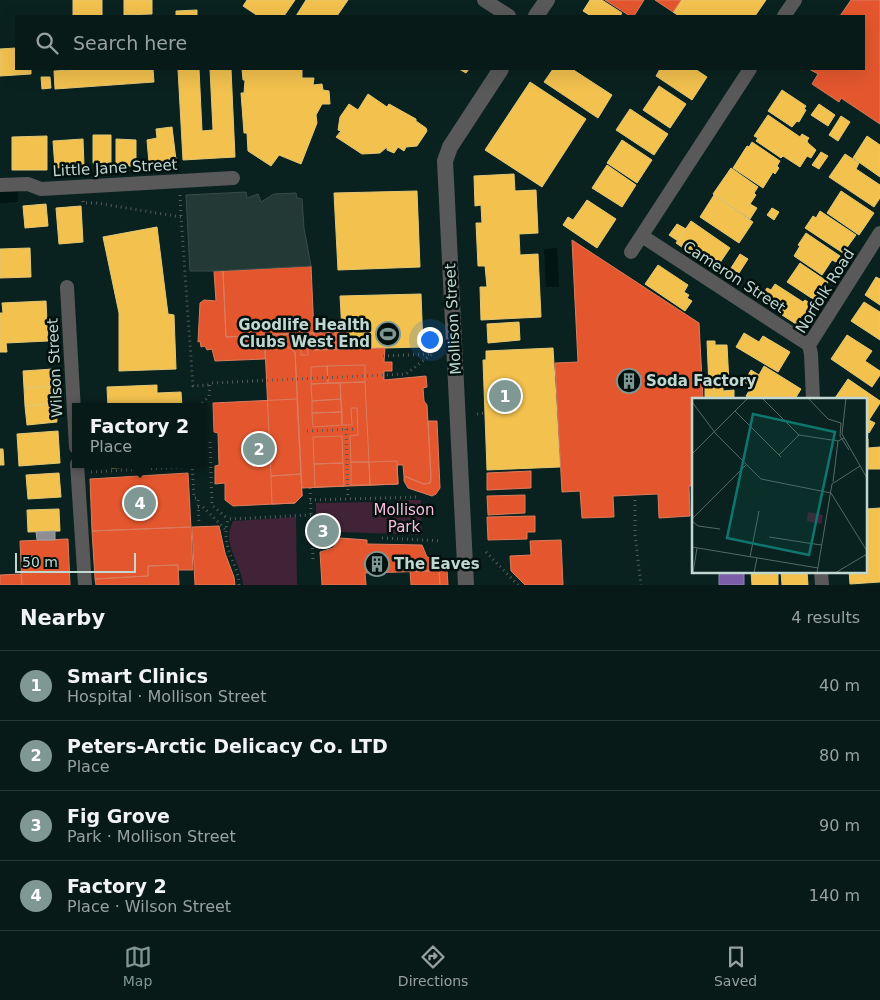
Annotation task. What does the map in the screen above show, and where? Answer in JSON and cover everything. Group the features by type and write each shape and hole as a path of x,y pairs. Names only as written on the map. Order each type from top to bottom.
{"street":[{"path":"484,0 507,15"},
{"path":"537,15 547,0"},
{"path":"785,15 795,0"},
{"name":"Mollison Street","path":"466,585 445,161 450,147 501,70"},
{"path":"631,252 749,70"},
{"name":"Little Jane Street","path":"0,185 28,184 40,189 233,178"},
{"name":"Norfolk Road","path":"814,398 812,354 809,345 880,233"},
{"name":"Cameron Street","path":"642,236 809,345"},
{"name":"Wilson Street","path":"66,287 73,403"},
{"path":"82,468 84,585"},
{"path":"821,572 822,585"}],"path":[{"path":"179,192 193,386 209,385 210,383 406,374 432,354 383,356"},
{"path":"83,198 83,203 96,203 181,217"},
{"path":"203,403 209,396 209,385"},
{"path":"477,414 484,414"},
{"path":"346,429 348,499"},
{"path":"308,431 355,429"},
{"path":"210,442 212,505 228,519 311,515"},
{"path":"192,468 194,498 198,498 198,525"},
{"path":"310,488 313,560"},
{"path":"635,495 635,534 641,585"},
{"path":"310,500 416,497"},
{"path":"198,507 203,507 225,530"},
{"path":"311,522 319,518 328,519 337,530 335,540 327,546 317,546 312,543"},
{"path":"228,519 225,530 227,546 239,585"},
{"path":"382,538 441,541"},
{"path":"486,552 518,585"}],"green space":[{"name":"Mollison Park","path":"398,500 421,500 422,535 341,532 336,519 326,514 316,514 316,503 375,502 381,507 390,508"},
{"path":"296,517 297,585 243,585 242,576 230,546 229,538 233,521"},
{"path":"323,522 329,525 332,531 329,537 323,540 317,537 314,531 317,525"}],"shaded area":[{"path":"18,191 18,202 0,203 0,192"},
{"path":"557,248 559,287 546,287 544,249"}],"building: Homes":[{"path":"73,0 102,0 102,15 73,15"},
{"path":"124,0 152,0 152,14 124,15"},
{"path":"247,0 295,0 285,15 256,15 243,6"},
{"path":"306,0 348,0 338,15 297,15"},
{"path":"590,0 602,0 622,13 621,15 589,15 583,11"},
{"path":"681,0 766,0 756,15 678,15 673,12"},
{"path":"197,10 197,15 176,15 176,11"},
{"path":"15,48 15,70 31,70 31,74 0,76 0,49"},
{"path":"153,70 154,82 55,89 54,71"},
{"path":"178,70 199,70 202,131 213,130 210,70 231,70 235,157 183,160"},
{"path":"242,70 302,70 302,78 314,78 313,85 322,84 323,90 329,91 330,104 322,104 316,115 317,123 301,164 279,155 271,166 248,151 247,133 244,133 241,93 244,93 245,80 243,80"},
{"path":"552,70 574,70 612,95 598,118 544,82"},
{"path":"659,70 696,70 707,77 692,100 656,76"},
{"path":"41,77 50,77 51,88 42,89"},
{"path":"530,82 586,119 542,187 485,150"},
{"path":"659,86 686,104 670,128 643,110"},
{"path":"782,90 806,106 804,109 806,110 799,122 797,121 792,127 768,111"},
{"path":"368,94 387,107 389,104 416,119 426,128 427,131 417,146 406,147 404,151 398,147 394,153 387,150 387,147 380,153 362,154 336,137 341,131 338,130 340,117 349,104 358,110"},
{"path":"819,104 835,115 828,126 811,115"},
{"path":"630,109 668,134 654,155 616,130"},
{"path":"768,115 800,137 802,134 809,138 808,143 816,150 811,158 807,156 800,167 783,156 781,158 756,141 758,138 754,136"},
{"path":"841,116 850,122 838,141 829,135"},
{"path":"172,127 176,160 149,163 147,140 157,138 156,129"},
{"path":"93,135 111,135 111,163 93,163"},
{"path":"47,136 47,170 12,170 12,137"},
{"path":"867,136 880,145 880,177 853,158"},
{"path":"83,139 84,166 55,168 53,141"},
{"path":"116,139 136,140 136,166 116,166"},
{"path":"622,140 652,160 637,183 607,163"},
{"path":"752,142 780,161 777,166 779,168 775,174 773,172 763,188 733,168 747,146 749,147"},
{"path":"821,152 828,156 819,169 812,165"},
{"path":"845,154 859,163 856,169 880,185 880,198 874,207 829,177"},
{"path":"607,165 636,185 622,207 592,188"},
{"path":"731,168 758,187 754,193 756,195 750,204 757,208 750,219 713,194"},
{"path":"514,174 515,191 536,190 538,233 519,234 520,255 538,254 541,317 481,320 480,287 487,287 485,266 478,266 476,223 482,223 481,205 475,206 474,176"},
{"path":"417,191 420,267 338,270 334,193"},
{"path":"841,191 874,213 859,235 827,213"},
{"path":"714,195 753,222 739,243 700,217"},
{"path":"587,200 616,219 597,248 563,225 568,217 573,220"},
{"path":"46,204 48,226 25,228 23,206"},
{"path":"81,206 83,242 59,244 56,208"},
{"path":"772,208 779,212 774,220 767,215"},
{"path":"820,211 856,235 843,253 805,228 813,216 816,218"},
{"path":"691,221 730,248 715,270 676,243"},
{"path":"677,224 686,229 678,241 669,235"},
{"path":"157,227 168,314 174,315 176,369 119,371 119,313 103,237"},
{"path":"806,233 840,256 836,262 832,260 822,275 794,256 800,246 798,245"},
{"path":"30,248 31,277 0,278 0,249"},
{"path":"740,254 748,259 739,273 731,268"},
{"path":"800,263 828,282 816,301 787,282"},
{"path":"658,265 688,285 684,292 689,295 687,298 692,301 685,311 645,284"},
{"path":"876,277 880,279 880,305 865,295"},
{"path":"775,284 803,302 805,300 817,308 809,320 802,315 796,324 762,302 760,298 767,288 771,290"},
{"path":"421,294 423,347 343,349 340,296"},
{"path":"46,301 48,341 6,343 7,352 0,352 0,313 3,313 2,303"},
{"path":"864,302 880,312 880,340 851,321"},
{"path":"519,322 520,340 488,343 487,324"},
{"path":"744,333 759,342 763,336 790,352 778,372 736,347"},
{"path":"847,335 872,351 865,361 880,371 880,375 872,387 831,359"},
{"path":"707,341 715,341 715,345 727,345 729,383 723,383 723,391 734,390 734,398 705,398 705,388 709,388"},
{"path":"553,348 560,467 487,470 483,360 486,360 486,351"},
{"path":"764,366 801,389 796,398 749,398 746,396 752,386 744,382 751,370 759,375"},
{"path":"53,369 54,386 24,388 23,371"},
{"path":"848,379 880,401 869,420 875,423 869,433 868,398 835,398"},
{"path":"157,385 157,393 181,392 182,403 108,403 107,387"},
{"path":"54,386 56,403 25,406 24,388"},
{"path":"56,403 57,422 27,425 25,406"},
{"path":"58,431 60,463 19,466 17,434"},
{"path":"880,447 880,469 868,469 868,448"},
{"path":"0,449 3,449 4,465 0,465"},
{"path":"59,473 61,497 28,499 26,475"},
{"path":"880,508 880,582 850,584 849,572 868,572 868,509"},
{"path":"59,509 60,531 28,532 27,510"},
{"path":"751,572 778,572 778,585 752,585"},
{"path":"781,572 807,572 808,585 782,585"}],"building: Shops":[{"path":"605,0 644,0 635,15 628,15"},
{"path":"655,0 681,0 673,12"},
{"path":"851,0 880,0 880,124 841,98 839,102 812,84 818,74 811,70 865,70 865,15 841,15"},
{"name":"Soda Factory","path":"572,240 699,323 703,398 692,398 692,486 689,486 690,516 659,518 658,494 613,496 614,517 582,518 580,491 562,492 555,363 578,362"},
{"path":"311,266 314,333 226,337 223,271"},
{"path":"214,271 223,271 226,337 264,335 265,359 215,361 212,349 207,350 205,346 201,347 200,341 198,342 200,303 204,300 216,301"},
{"path":"335,332 336,349 315,350 314,333"},
{"path":"335,332 346,332 347,349 336,349"},
{"path":"314,333 315,350 385,348 384,362 392,362 392,371 384,371 384,380 426,376 427,387 423,388 424,401 427,405 430,483 424,484 404,476 403,465 397,465 398,484 302,488 295,352 287,346 265,347 264,335"},
{"path":"287,346 295,352 301,474 271,476 265,347"},
{"path":"301,346 308,346 308,355 301,355"},
{"path":"365,365 365,382 328,383 327,366"},
{"path":"327,366 328,383 311,384 311,367"},
{"path":"365,382 369,462 351,462 350,436 358,435 357,408 351,408 352,425 342,425 340,383"},
{"path":"340,383 341,399 312,401 311,384"},
{"path":"297,399 302,496 295,503 233,506 225,500 225,483 215,484 215,466 219,465 218,433 214,432 213,403"},
{"path":"341,399 342,412 312,413 312,401"},
{"path":"342,412 342,425 313,427 312,413"},
{"path":"428,421 437,421 440,488 432,496 408,488 404,481 404,476 424,484 431,481"},
{"path":"342,436 343,463 314,464 313,437"},
{"path":"397,461 398,484 370,485 369,462"},
{"path":"351,462 369,462 370,485 351,485"},
{"path":"343,463 344,486 315,487 314,464"},
{"path":"531,471 531,488 487,490 487,473"},
{"path":"188,473 191,527 92,531 90,479"},
{"path":"301,474 302,496 295,503 272,504 271,476"},
{"path":"525,495 525,513 488,515 487,496"},
{"path":"535,516 535,532 527,532 527,539 488,540 487,517"},
{"path":"219,526 235,585 195,585 192,527"},
{"path":"191,527 193,570 178,570 178,565 148,566 148,576 95,579 92,531"},
{"name":"The Eaves","path":"340,538 367,540 367,544 422,545 427,557 434,559 434,571 365,573 366,585 322,585 320,552 333,548"},
{"path":"68,539 70,585 22,585 20,541"},
{"path":"561,540 563,585 525,585 511,571 510,556 531,555 530,541"},
{"path":"178,565 179,585 96,585 95,579 148,576 148,566"},
{"path":"439,570 440,585 411,585 410,571"},
{"path":"439,570 447,570 448,585 440,585"},
{"path":"21,574 22,585 0,585 0,575"}],"building: Offices":[{"path":"719,572 744,572 744,585 719,585"}],"building: Industry":[{"path":"55,531 55,540 37,540 36,532"}],"building: Other":[{"path":"246,192 247,198 258,194 261,202 274,194 296,193 297,198 302,199 304,228 311,266 190,271 186,195"}],"place":[{"name":"Goodlife Health Clubs West End","path":"388,334"},
{"name":"Soda Factory","path":"629,381"},
{"name":"Smart Clinics","path":"505,396"},
{"name":"Peters-Arctic Delicacy Co. LTD","path":"259,449"},
{"name":"Factory 2","path":"140,503"},
{"name":"Fig Grove","path":"323,531"},
{"name":"The Eaves","path":"377,564"}]}
